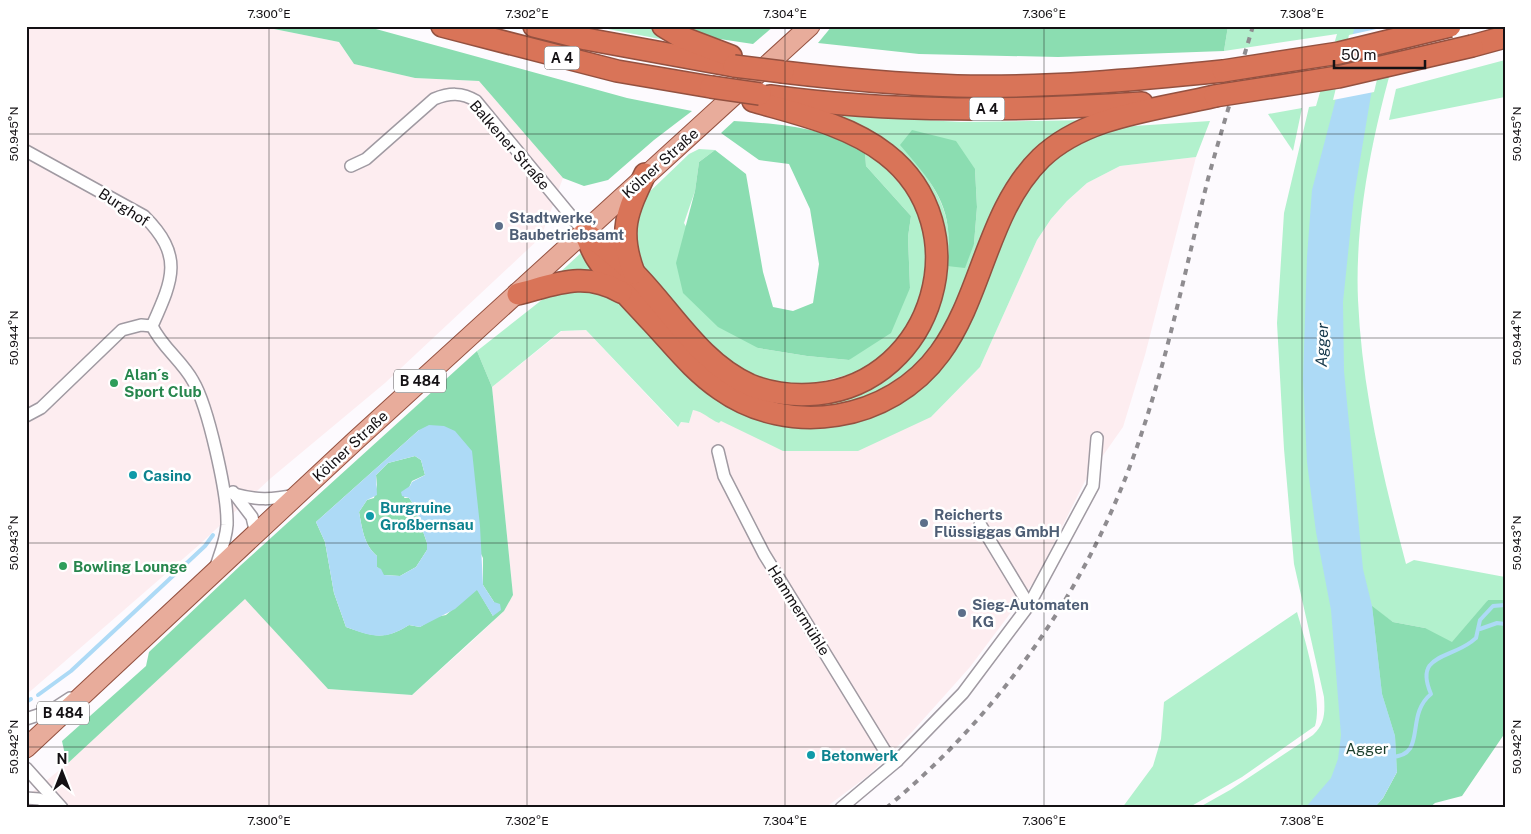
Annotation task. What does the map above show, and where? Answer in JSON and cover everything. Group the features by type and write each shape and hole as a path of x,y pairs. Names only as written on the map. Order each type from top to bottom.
{"highway":[{"name":"A 4","path":"442,26 598,67 711,87 757,98 956,109 1058,108 1215,96 1338,77 1505,37"},
{"name":"A 4","path":"534,26 586,39 783,72 888,83 958,86 1056,85 1223,71 1339,53 1450,26"},
{"path":"663,26 681,37 737,63"},
{"path":"585,233 598,260 630,298 692,366 734,398 762,410 789,417 837,416 860,411 878,404 904,389 918,378 940,353 959,319 1007,205 1023,180 1046,154 1076,134 1102,123 1215,96"},
{"path":"585,233 634,273 721,368 752,385 781,394 824,393 852,386 889,364 914,336 930,305 937,268 934,230 925,204 897,164 864,140 757,98"},
{"path":"634,273 627,256 624,231 628,210 646,174"},
{"path":"518,294 570,281 583,280 608,285 630,298"}],"main road":[{"name":"Kölner Straße","path":"26,748 447,357 810,26"}],"street":[{"name":"Balkener Straße","path":"351,166 366,159 434,100 446,94 461,95 476,101 585,233"},
{"name":"Burghof","path":"26,151 144,216 159,232 167,247 171,274 166,294 152,326"},
{"path":"26,416 41,408 122,330 140,325 152,326 157,336 193,380 204,407 222,480 227,514 227,528 214,573"},
{"path":"841,808 896,761 963,693 1028,605 1093,486 1097,438"},
{"name":"Hammermühle","path":"718,451 724,476 764,554 885,750 896,761"},
{"path":"222,480 252,517 256,534"},
{"path":"234,494 255,500 272,500 300,493"},
{"path":"980,524 1028,605"},
{"path":"26,719 50,711 101,678"},
{"path":"26,768 61,808"},
{"path":"26,798 39,799 61,808"}],"shaded area":[{"path":"26,26 259,26 339,42 354,64 415,78 479,81 563,178 541,237 385,383 271,478 199,545 26,695"},
{"path":"1196,157 1145,355 1123,427 1085,481 1036,579 970,667 912,732 869,775 825,808 26,808 26,797 67,764 245,598 328,689 412,695 504,611 513,595 492,387 562,331 586,330 677,427 681,422 689,423 693,410 703,412 719,423 721,421 931,417 980,367 1037,240 1051,219 1067,201 1087,183 1120,166"}],"green space":[{"path":"259,26 365,26 627,98 692,111 654,140 608,180 584,186 563,178 479,81 415,78 354,64 339,42"},
{"path":"592,26 656,26 681,43"},
{"path":"680,26 774,26 753,44 713,38"},
{"path":"832,26 1228,26 1224,51 1058,57 919,54 818,43"},
{"path":"1228,26 1404,26 1377,126 1364,196 1360,231 1358,300 1360,334 1375,433 1389,499 1406,564 1414,560 1505,577 1505,600 1488,600 1403,763 1384,783 1355,808 1198,808 1230,790 1313,735 1320,727 1324,708 1324,697 1294,564 1284,449 1277,323 1284,213 1309,107 1316,106 1337,34 1224,51","holes":["1373,608 1393,622 1425,628 1387,663"]},
{"path":"1505,60 1505,97 1389,120 1396,89"},
{"path":"1302,108 1293,151 1268,114"},
{"path":"818,114 961,122 1095,120 1051,143 948,328 910,376 840,410 773,407 712,368 840,396 933,314 926,195","holes":["975,169 977,207 974,244 947,266 949,251 948,226 942,204 922,170"]},
{"path":"734,121 801,128 833,137 865,151 866,166 911,216 908,237 910,288 891,333 849,360 807,356 758,348 718,327 683,293 676,263 695,191 699,162 715,150 746,174 763,272 773,307 793,311 813,303 819,264 810,209 789,164 759,160 721,133"},
{"path":"1210,121 1196,157 1120,166 1087,183 1067,201 1051,219 1037,240 980,367 931,417 858,451 783,451 721,421 719,423 693,410 689,423 681,422 678,427 586,330 561,331 492,387 477,351 543,299 561,288 576,285 614,297 749,415 899,402 1001,241 1024,194 1050,163 1084,140 1119,127"},
{"path":"912,130 956,141 975,169 977,207 974,244 965,268 947,266 948,229 940,200 924,173 900,145"},
{"path":"699,149 715,150 699,162 695,191 684,223 758,348 807,356 849,360 910,288 908,237 911,216 866,166 865,151 876,158 909,194 918,211 928,243 920,306 889,352 862,371 806,386 757,379 710,348 635,261 633,215 641,200 689,154"},
{"path":"582,252 603,275 556,276"},
{"path":"477,351 492,387 513,595 504,611 412,695 328,689 245,599 67,764 62,741 146,666 149,652 241,565","holes":["419,430 483,558 483,585 494,602 493,616 477,589 446,615 436,617 420,627 409,625 385,635 371,635 346,627 334,593 325,542 316,522"]},
{"path":"415,456 421,460 425,475 412,481 404,498 409,498 414,505 427,543 427,550 416,567 400,576 383,575 377,567 377,556 369,547 364,536 359,512 367,500 374,498 377,485 376,475 388,463"},
{"path":"1488,600 1505,600 1505,733 1462,796 1435,803 1429,808 1374,808 1383,798 1397,772 1395,736 1382,694 1372,606 1393,622 1425,628 1452,642"},
{"path":"1297,612 1315,686 1317,715 1315,726 1242,777 1188,808 1122,808 1153,766 1161,739 1164,702"}],"water":[{"name":"Agger","path":"1355,26 1387,26 1371,95 1354,196 1343,302 1344,371 1363,569 1372,606 1382,694 1395,736 1397,772 1383,798 1374,808 1305,808 1331,778 1338,759 1341,735 1331,610 1316,532 1307,462 1303,379 1307,257 1312,190"},
{"path":"429,425 444,426 455,431 472,451 480,526 483,585 494,602 500,604 501,610 493,616 477,590 455,609 420,627 409,625 392,633 378,636 363,633 346,627 334,593 325,542 316,522 419,430","holes":["415,456 421,460 425,475 412,482 410,486 401,492 402,496 409,498 414,505 427,543 427,550 416,567 400,576 384,575 381,569 377,567 377,556 366,541 359,512 367,500 377,495 376,475 388,463"]}],"pier":[{"path":"1390,26 1374,92 1333,100 1349,35"}],"waterway":[{"path":"38,695 71,671 205,546 213,535"},
{"path":"1391,757 1402,755 1409,750 1413,742 1419,713 1423,703 1431,694 1427,681 1427,672 1430,665 1471,642 1476,638 1480,620 1493,606 1505,605"},
{"path":"1480,629 1497,623 1505,624"},
{"path":"26,702 31,699"}],"railway":[{"path":"886,808 925,774 962,737 996,698 1028,656 1057,613 1107,522 1127,474 1152,401 1172,328 1208,179 1253,26"}],"place":[{"name":"Stadtwerke, Baubetriebsamt","path":"499,226"},
{"name":"Alan´s Sport Club","path":"114,383"},
{"name":"Casino","path":"133,475"},
{"name":"Burgruine Großbernsau","path":"370,516"},
{"name":"Reicherts Flüssiggas GmbH","path":"924,523"},
{"name":"Bowling Lounge","path":"63,566"},
{"name":"Sieg-Automaten KG","path":"962,613"},
{"name":"Betonwerk","path":"811,755"}]}
